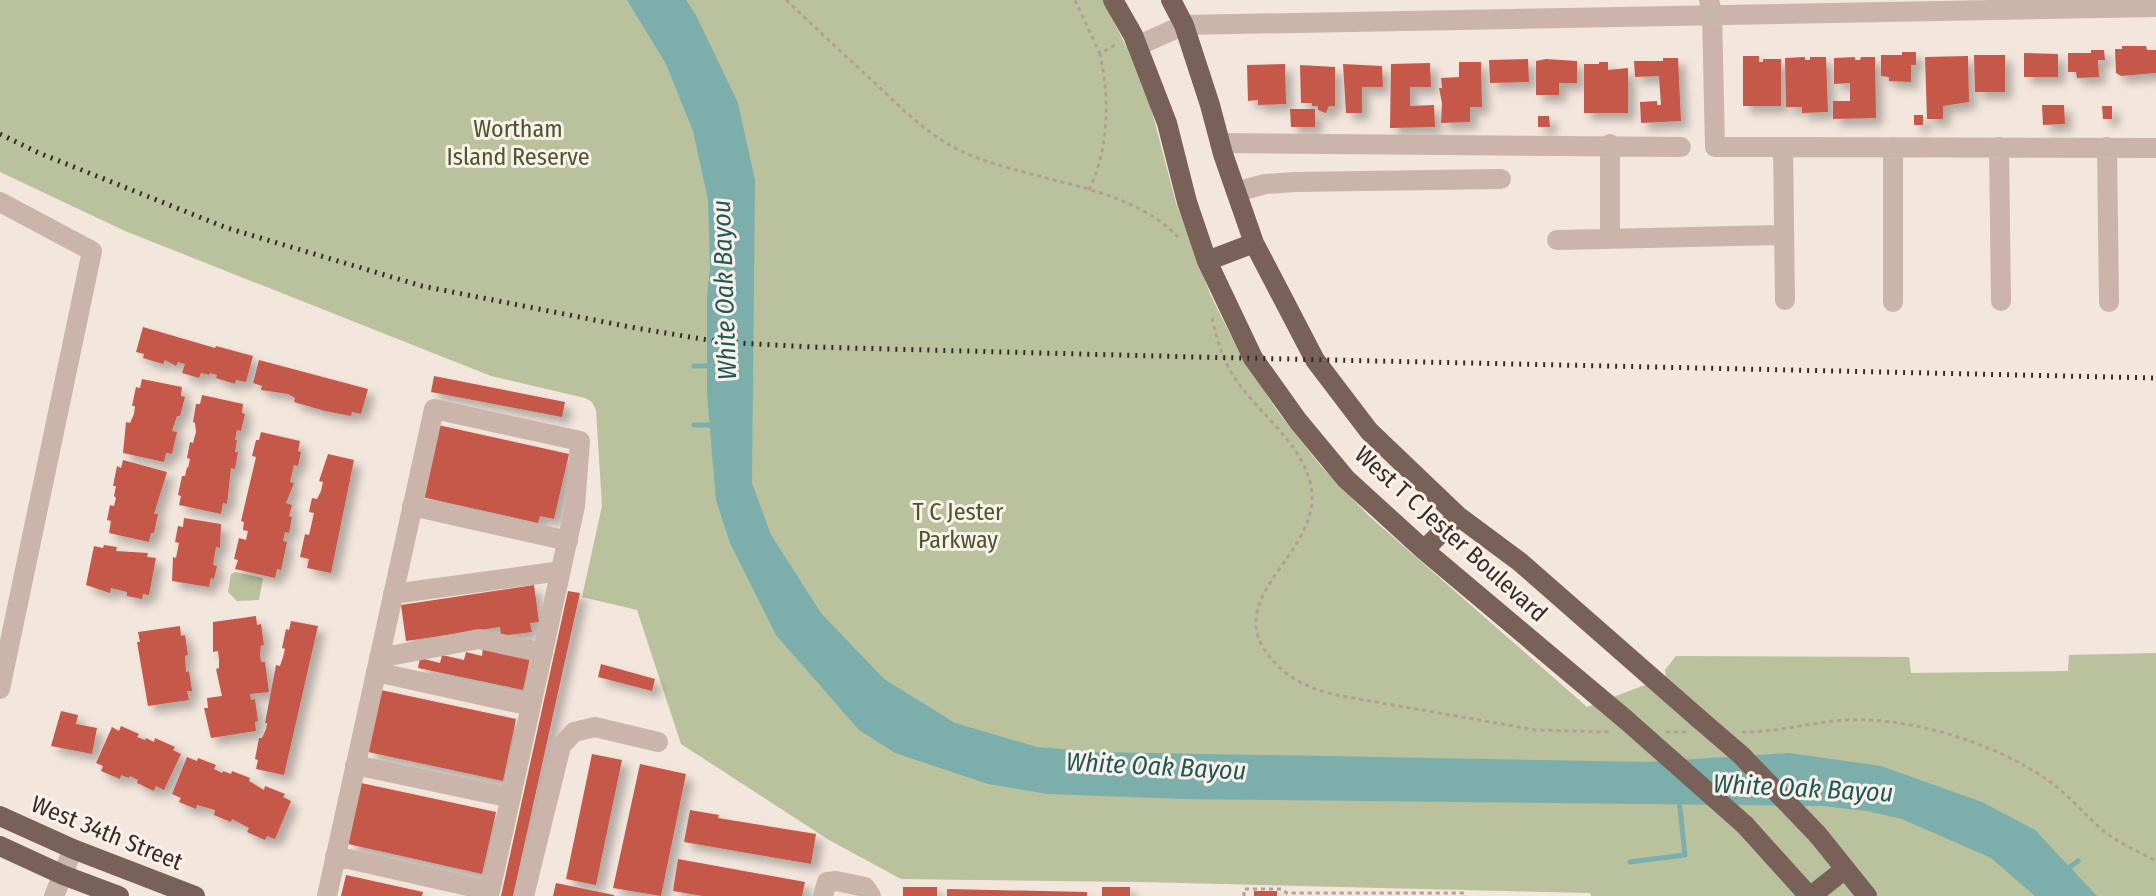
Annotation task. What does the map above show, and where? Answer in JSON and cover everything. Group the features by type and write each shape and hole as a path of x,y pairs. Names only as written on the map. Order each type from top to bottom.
{"main road":[{"name":"West T C Jester Boulevard","path":"1113,0 1167,123 1187,202 1207,261 1253,358 1298,421 1346,479 1621,726 1745,825 1810,896"},
{"name":"West T C Jester Boulevard","path":"1171,0 1184,25 1254,243 1315,360 1369,431 1458,516 1520,562 1692,725 1741,755 1818,835 1867,896"},
{"path":"1207,261 1254,243"},
{"path":"1424,550 1458,516"},
{"name":"West 34th Street","path":"0,816 73,849 195,896"},
{"path":"0,846 119,896"},
{"path":"1810,896 1845,869"}],"street":[{"path":"1710,7 1715,147 2156,148"},
{"path":"1131,43 1184,25 1412,10 2156,7"},
{"path":"1220,143 1681,147"},
{"path":"1610,144 1610,239"},
{"path":"1783,147 1785,300"},
{"path":"1893,147 1893,302"},
{"path":"1999,147 2001,301"},
{"path":"2107,147 2109,302"},
{"path":"1236,192 1265,184 1295,182 1501,179"},
{"path":"0,202 92,251 0,689"},
{"path":"1557,240 1784,235"},
{"path":"327,896 335,856 434,409 580,441 575,506 568,541 489,893 335,856"},
{"path":"412,506 568,541"},
{"path":"393,594 561,571"},
{"path":"377,665 479,639 543,653"},
{"path":"377,665 531,706"},
{"path":"524,896 561,746 574,732 595,727 658,742"},
{"path":"355,765 511,798"},
{"path":"54,896 73,849"},
{"path":"823,896 827,882 836,881 865,887 871,896"}],"path":[{"path":"786,0 909,115 945,142 983,159 1089,191 1148,213 1168,226 1181,240"},
{"path":"1075,0 1100,54 1106,90 1100,167 1089,191"},
{"path":"1100,54 1131,43"},
{"path":"1212,316 1217,340 1230,370 1301,458 1309,477 1312,497 1309,519 1301,540 1260,598 1255,619 1257,637 1278,667 1315,690 1536,730 1621,726"},
{"path":"1738,732 1770,732 1835,721 1873,721 1921,728 1967,741 2004,755 2048,780 2100,828 2156,861"},
{"path":"1659,732 1692,725"},
{"path":"1244,896 1244,889 1281,889 1287,894 1465,893 1465,896"}],"green space":[{"name":"T C Jester Parkway","path":"0,0 1103,0 1127,48 1151,108 1176,203 1210,294 1239,352 1278,412 1321,466 1369,516 1587,707 1666,677 1665,670 1676,656 1909,657 1911,673 2068,671 2069,655 2156,653 2156,896 1591,896 1590,893 901,879 829,840 681,744 637,610 582,597 602,506 596,410 592,402 491,376 125,231 0,172"},
{"path":"235,572 263,578 259,600 237,601 228,592 231,574"}],"water":[{"name":"White Oak Bayou","path":"627,0 686,0 738,103 755,180 752,483 771,535 821,613 884,679 955,723 1037,747 1099,752 1648,762 1789,753 1881,766 1982,802 2035,830 2097,896 2035,896 1991,858 1902,819 1867,811 1823,806 1184,799 1048,794 988,784 895,753 859,730 776,635 730,543 716,500 707,394 708,200 693,131 666,64"}],"building":[{"path":"2122,46 2146,46 2147,50 2156,50 2156,73 2121,76 2116,73 2115,49 2122,49"},
{"path":"2091,50 2104,50 2105,60 2098,60 2099,77 2077,78 2076,72 2068,72 2068,53 2091,53"},
{"path":"1902,52 1916,52 1916,65 1911,65 1911,82 1889,81 1889,77 1881,76 1881,55 1902,55"},
{"path":"2024,53 2058,54 2058,77 2024,77"},
{"path":"1974,55 2005,55 2005,92 1975,92"},
{"path":"1743,56 1759,56 1759,62 1763,59 1781,59 1781,106 1743,106"},
{"path":"1968,56 1969,102 1943,106 1943,119 1927,119 1925,57"},
{"path":"1805,57 1805,60 1810,60 1810,57 1826,57 1828,112 1802,113 1802,107 1786,107 1785,58"},
{"path":"1855,57 1855,60 1860,60 1861,57 1875,57 1876,118 1833,119 1833,101 1850,101 1850,83 1834,84 1834,58"},
{"path":"1663,58 1678,58 1681,121 1641,123 1640,102 1657,101 1657,105 1661,105 1659,76 1635,77 1634,61 1663,61"},
{"path":"1528,59 1529,82 1490,83 1489,60"},
{"path":"1536,61 1577,61 1577,83 1559,83 1559,95 1536,95"},
{"path":"1459,62 1481,62 1482,107 1470,107 1470,122 1441,123 1441,78 1459,77"},
{"path":"1608,62 1608,70 1628,68 1628,113 1584,113 1584,64"},
{"path":"1430,63 1431,87 1410,87 1410,106 1434,105 1435,127 1390,128 1391,64"},
{"path":"1285,64 1286,104 1258,105 1258,100 1248,101 1247,65"},
{"path":"1343,64 1382,66 1383,87 1362,87 1362,113 1346,113"},
{"path":"1300,65 1335,67 1335,106 1329,106 1326,113 1318,110 1318,106 1312,106 1312,103 1301,103"},
{"path":"2042,105 2064,105 2065,124 2043,125"},
{"path":"2102,106 2112,106 2112,119 2103,119"},
{"path":"1290,109 1315,109 1315,127 1291,127"},
{"path":"1914,115 1923,115 1923,125 1914,125"},
{"path":"1538,116 1549,116 1550,127 1538,127"},
{"path":"143,327 253,356 246,382 236,380 235,384 210,373 201,373 199,378 182,373 185,364 178,362 176,366 165,360 163,364 143,358 144,354 136,352"},
{"path":"259,360 368,389 361,414 352,412 351,416 325,411 294,402 295,398 288,394 261,390 262,386 253,383"},
{"path":"434,376 565,402 562,417 431,392"},
{"path":"142,379 182,387 181,396 185,397 172,431 177,432 172,454 166,453 164,462 123,453 126,422 130,423 134,414 135,406 132,406 136,387 140,388"},
{"path":"202,395 243,404 242,413 245,414 241,431 237,430 235,469 231,468 227,504 223,503 221,514 179,505 182,476 188,468 190,442 193,443 196,432 193,422 196,404 200,404"},
{"path":"438,425 569,454 554,519 540,516 538,523 422,497"},
{"path":"261,432 300,441 298,466 294,465 290,482 294,483 286,503 292,505 289,516 292,517 289,533 285,532 283,541 287,542 281,570 277,569 275,578 235,569 238,560 234,559 239,538 246,540 248,531 243,530 244,522 241,521 256,457 252,456"},
{"path":"328,454 354,460 331,573 307,568 309,559 300,557 314,513 309,512 312,498 317,499 321,491 323,482 319,481"},
{"path":"123,460 167,472 154,514 158,514 154,533 151,533 149,542 109,533 111,521 107,520 110,505 114,506 116,498 116,486 113,486 117,466 121,468"},
{"path":"184,518 221,524 220,548 216,547 213,565 217,566 209,587 172,581 173,557 176,558 179,543 175,542 178,526 183,527"},
{"path":"104,545 117,547 116,551 148,553 147,557 156,558 149,595 143,594 142,599 111,588 110,593 86,585 94,546 103,548"},
{"path":"534,585 539,622 530,623 532,632 501,636 500,627 406,641 401,605"},
{"path":"568,591 580,593 513,896 501,896"},
{"path":"256,616 257,625 261,624 264,645 261,645 260,655 261,662 265,662 269,692 250,694 251,700 255,699 256,731 211,738 204,708 208,708 207,698 222,696 216,669 219,668 218,651 213,652 213,622"},
{"path":"291,621 318,626 284,775 256,769 258,760 255,759 259,738 266,729 276,665 280,666 286,629 289,630"},
{"path":"180,626 181,636 185,635 188,655 185,656 186,672 189,671 192,691 187,691 189,700 148,706 138,632"},
{"path":"483,648 530,658 523,690 418,668 420,658 440,663 442,655 464,660 466,652 482,656"},
{"path":"601,664 655,679 652,691 598,677"},
{"path":"381,690 516,719 503,781 368,752"},
{"path":"61,711 78,715 76,724 97,728 92,754 51,746"},
{"path":"121,726 139,734 137,737 154,742 155,738 175,747 173,750 181,754 164,790 156,786 154,791 130,776 121,775 120,779 101,771 103,766 96,763 112,727 119,731"},
{"path":"592,754 622,760 596,885 566,879"},
{"path":"187,757 216,765 214,769 222,773 231,774 232,771 250,778 249,781 264,790 265,786 285,794 283,797 291,801 275,839 267,836 265,840 247,832 249,828 232,819 231,822 214,815 215,810 197,805 196,809 179,802 181,798 172,794"},
{"path":"640,764 686,774 661,896 613,888"},
{"path":"361,783 496,812 482,874 348,844"},
{"path":"690,810 719,815 718,818 816,834 811,864 684,842"},
{"path":"678,859 805,882 802,896 703,896 673,891"},
{"path":"346,875 423,892 422,896 341,896"},
{"path":"556,883 614,895 614,896 553,896"},
{"path":"903,887 937,887 937,896 903,896"},
{"path":"1102,887 1130,887 1130,896 1102,896"},
{"path":"947,889 1087,892 1087,896 947,896"},
{"path":"1254,891 1277,891 1277,896 1254,896"}],"waterway":[{"name":"White Oak Bayou","path":"694,366 713,366"},
{"path":"694,425 713,425"},
{"path":"1630,862 1685,855 1679,799"},
{"path":"2066,870 2078,861"}],"railway":[{"path":"0,134 39,153 227,228 422,286 720,342 1195,357 2156,378"}],"park label":[{"name":"Wortham Island Reserve","path":"518,143"}]}
